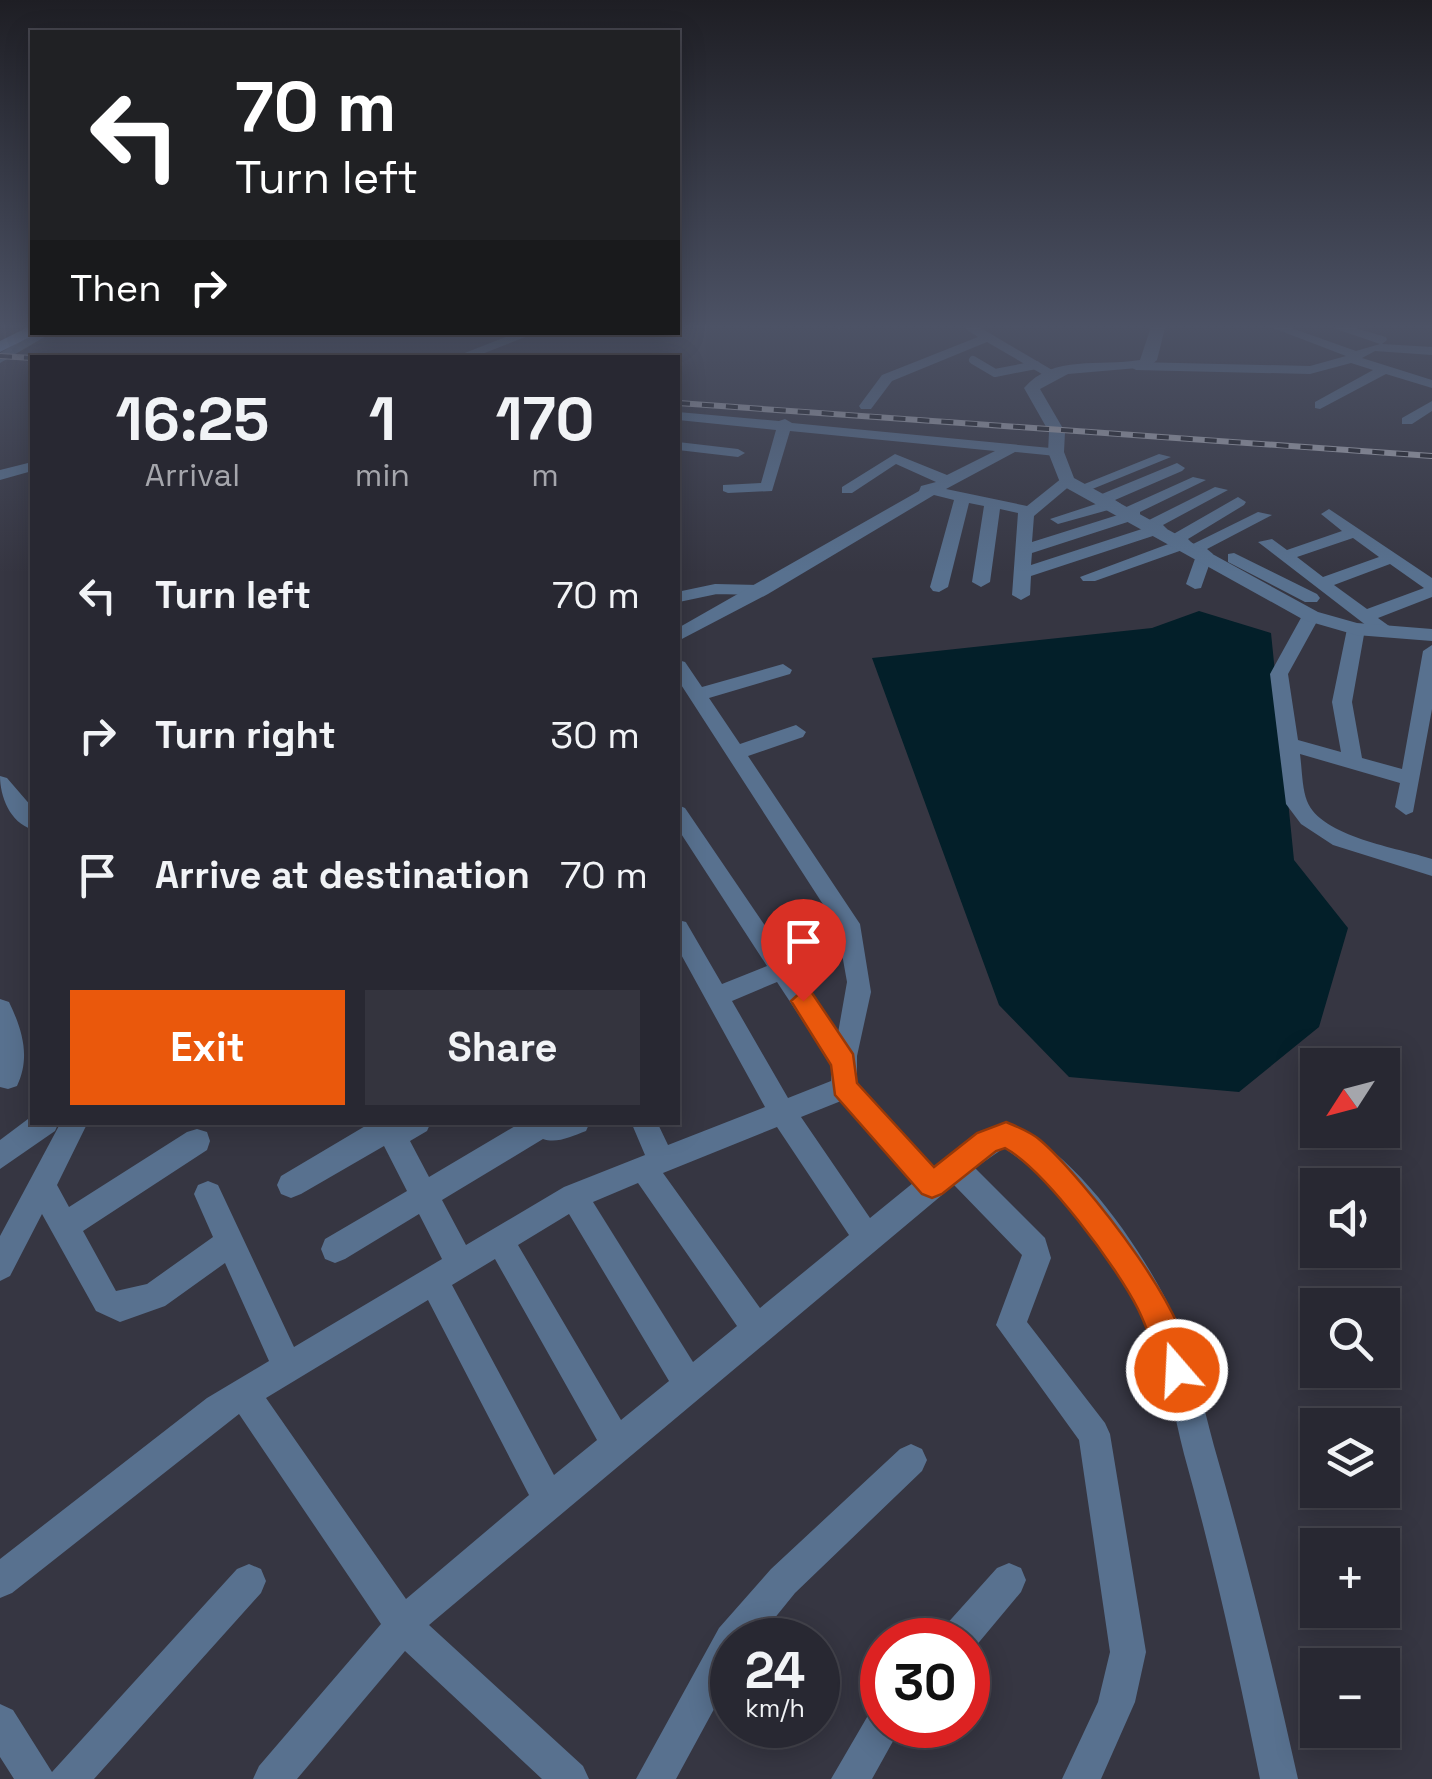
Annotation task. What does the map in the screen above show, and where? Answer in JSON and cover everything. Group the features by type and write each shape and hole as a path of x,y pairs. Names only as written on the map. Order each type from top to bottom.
{"street":[{"path":"1043,407 1057,432 1056,452 1074,485 1190,546 1361,623 1386,632 1432,636"},
{"path":"1406,421 1430,407"},
{"path":"680,416 1056,452"},
{"path":"728,488 767,488 785,424"},
{"path":"680,446 738,452"},
{"path":"680,634 926,489 1012,448"},
{"path":"846,490 895,458 945,480"},
{"path":"1021,596 1022,525 1030,511 1074,485 1170,463 1119,508 1058,520"},
{"path":"0,475 30,468"},
{"path":"1022,551 1119,508 1198,480"},
{"path":"926,489 1030,511"},
{"path":"1021,574 1155,527 1220,490"},
{"path":"939,587 963,496"},
{"path":"981,582 992,502"},
{"path":"1190,546 1238,502"},
{"path":"1328,514 1432,589 1361,623"},
{"path":"1088,577 1190,546 1264,515"},
{"path":"1284,556 1354,532"},
{"path":"1228,561 1274,538 1315,599 1361,623"},
{"path":"1190,546 1194,584"},
{"path":"1391,558 1315,599 1279,674 1288,744 1297,804 1304,816 1356,846 1432,868"},
{"path":"1353,763 1342,702 1361,623"},
{"path":"1406,807 1432,650"},
{"path":"697,695 783,670"},
{"path":"0,1581 218,1409 574,1196 782,1112 844,1075 858,1002 860,967 848,924 680,673"},
{"path":"737,753 796,732"},
{"path":"1288,744 1411,779"},
{"path":"0,784 30,820"},
{"path":"680,816 782,970 844,1075 944,1176 1035,1248 1037,1258 1012,1324 1094,1434 1128,1652 1124,1686 1112,1722 1081,1779"},
{"path":"680,934 782,1112 867,1238"},
{"path":"716,998 782,970"},
{"path":"0,1009 12,1040 8,1078"},
{"path":"0,1156 42,1125"},
{"path":"0,1266 74,1125"},
{"path":"334,1249 539,1125"},
{"path":"543,1125 552,1130 568,1125"},
{"path":"645,1125 652,1164 757,1329"},
{"path":"291,1185 388,1129 423,1194 447,1274 549,1500"},
{"path":"272,1779 404,1625 867,1238 987,1142 1006,1135 1028,1146 1063,1181 1146,1293 1167,1335 1238,1583 1279,1779"},
{"path":"64,1226 197,1141"},
{"path":"43,1188 106,1301 120,1307 155,1296 232,1242"},
{"path":"208,1194 288,1369"},
{"path":"574,1196 689,1385"},
{"path":"500,1241 617,1444"},
{"path":"244,1394 404,1625 570,1779"},
{"path":"752,1618 783,1581 910,1460"},
{"path":"976,1618 1009,1580"},
{"path":"68,1779 248,1581"},
{"path":"654,1779 710,1681"},
{"path":"0,1724 36,1779"},
{"path":"850,1779 869,1748"}],"lane":[{"path":"680,597 716,590 758,590"}],"water":[{"path":"1199,611 1271,633 1294,860 1348,928 1319,1027 1239,1092 1069,1077 999,1005 872,658 1152,628"}],"railway":[{"path":"735,407 1432,456"}],"route":[{"path":"803,1001 844,1062 844,1087 932,1185 987,1142 1006,1135 1028,1146 1063,1181 1146,1293 1167,1335 1177,1370"}]}
